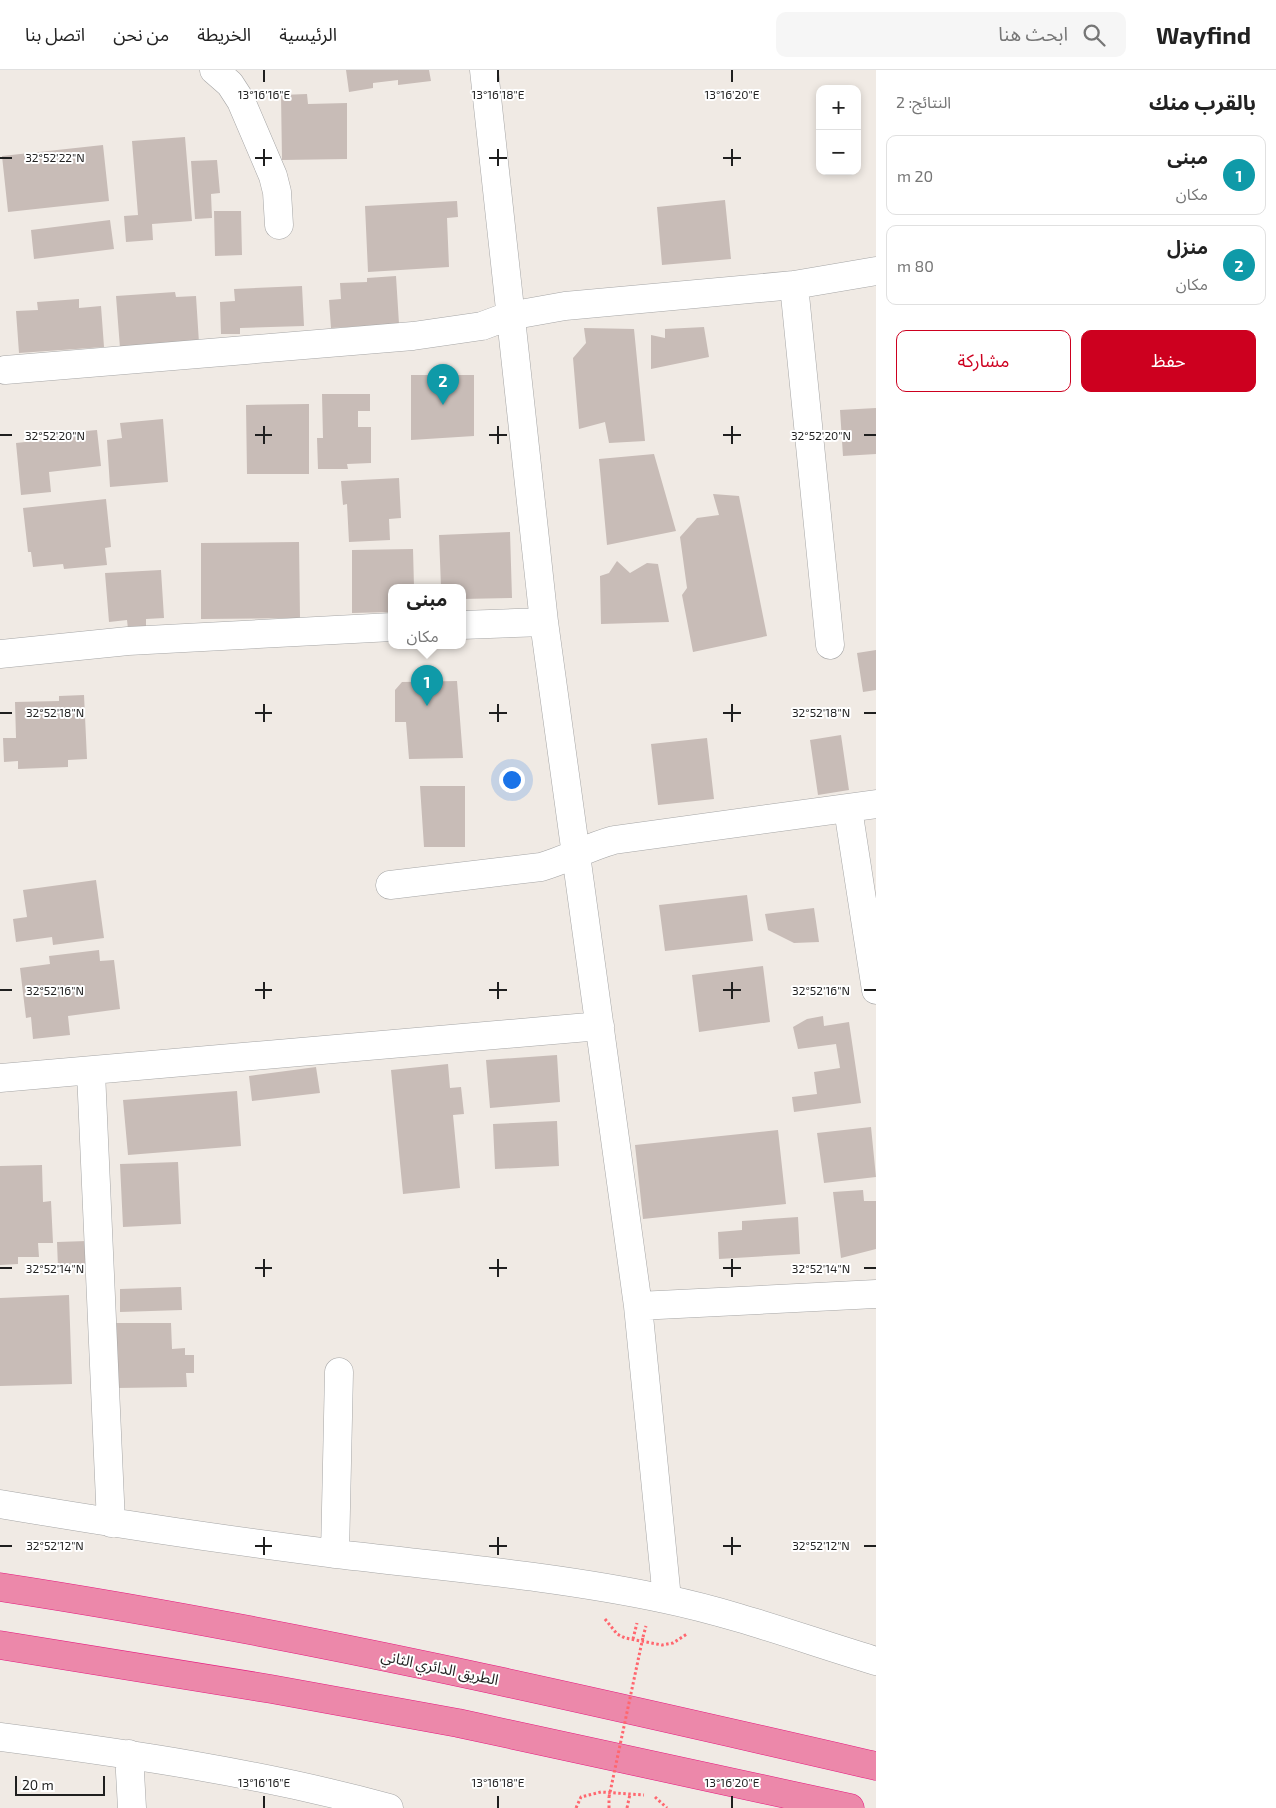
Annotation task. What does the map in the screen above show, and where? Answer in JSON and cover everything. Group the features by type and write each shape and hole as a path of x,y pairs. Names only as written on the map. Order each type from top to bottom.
{"highway":[{"name":"الطريق الدائري الثاني","path":"0,1587 211,1622 349,1648 478,1675 876,1766"},
{"path":"0,1645 272,1689 448,1721 850,1808"}],"street":[{"path":"214,70 230,84 241,101 273,176 277,192 279,225"},
{"path":"484,70 509,316 544,622 638,1306 667,1599"},
{"path":"5,370 413,336 482,326 509,316 565,306 794,285 876,271"},
{"path":"794,285 830,645"},
{"path":"466,624 544,622"},
{"path":"0,654 128,641 388,627"},
{"path":"390,885 541,867 594,845 614,840 876,804"},
{"path":"848,809 876,990"},
{"path":"0,1078 91,1072 600,1026"},
{"path":"91,1072 111,1523"},
{"path":"638,1306 876,1294"},
{"path":"335,1554 339,1372"},
{"path":"0,1504 111,1523 335,1554 578,1582 667,1599 722,1613 876,1661"},
{"path":"0,1737 129,1754 268,1778 389,1808"},
{"path":"129,1754 132,1808"}],"path":[{"path":"609,1808 609,1797 644,1637"},
{"path":"576,1808 581,1797 591,1793 653,1796 667,1808"},
{"path":"627,1808 630,1794"}],"building":[{"path":"346,70 429,70 431,81 398,85 398,80 373,83 373,88 349,92"},
{"path":"307,94 308,104 347,103 347,159 282,160 281,95"},
{"path":"185,137 192,221 152,224 153,240 126,242 124,216 138,215 132,141"},
{"path":"103,145 109,201 8,212 2,156"},
{"path":"217,160 220,193 211,194 212,218 195,219 191,161"},
{"path":"725,200 731,259 662,265 657,207"},
{"path":"457,201 458,217 447,218 449,267 368,272 365,206"},
{"path":"214,211 241,211 242,255 215,256"},
{"path":"110,220 114,249 34,259 31,230"},
{"path":"396,276 399,324 331,328 329,300 341,299 340,283 367,282 367,278"},
{"path":"302,286 304,326 240,328 240,334 221,334 220,302 235,301 234,289"},
{"path":"175,292 176,297 196,296 199,343 120,348 116,296"},
{"path":"79,299 79,308 101,306 104,347 19,353 16,311 38,310 37,302"},
{"path":"704,327 709,357 651,369 651,335 665,338 665,329"},
{"path":"584,328 634,329 645,441 609,443 605,422 579,429 573,358 586,343"},
{"path":"411,375 474,375 474,436 411,440"},
{"path":"322,394 370,394 370,411 358,411 358,427 371,427 371,463 347,464 348,469 318,469 317,438 323,438"},
{"path":"309,404 309,474 247,474 246,405"},
{"path":"876,408 876,454 843,456 840,410"},
{"path":"163,419 168,482 110,487 107,440 122,438 120,423"},
{"path":"97,430 101,466 49,472 51,492 21,495 16,443 53,439 53,434"},
{"path":"654,454 676,531 607,545 599,459"},
{"path":"399,478 401,518 389,519 390,540 349,542 347,504 343,505 341,481"},
{"path":"713,494 739,496 767,636 693,652 682,595 687,588 680,537 697,518 719,515"},
{"path":"106,499 111,547 105,548 107,565 64,569 63,564 33,567 31,552 28,552 23,508"},
{"path":"510,532 512,598 466,599 466,584 441,584 439,535"},
{"path":"299,542 300,618 201,619 201,543"},
{"path":"413,549 414,584 388,584 388,612 352,613 352,550"},
{"path":"617,561 630,573 647,563 658,564 669,622 601,624 600,576 609,573"},
{"path":"161,570 164,618 146,619 146,628 128,629 127,620 109,622 105,573"},
{"path":"876,650 876,690 863,692 857,653"},
{"path":"457,681 463,758 409,759 406,722 395,722 395,690 402,682"},
{"path":"84,695 87,759 68,760 68,767 18,769 18,761 4,762 3,738 16,738 15,702 59,701 59,696"},
{"path":"841,735 849,790 818,795 810,740"},
{"path":"707,738 714,799 658,805 651,744"},
{"path":"420,786 465,786 465,847 424,847"},
{"path":"96,880 104,938 53,945 52,937 16,942 13,919 27,917 23,890"},
{"path":"747,895 753,941 665,951 659,905"},
{"path":"814,908 819,942 794,943 768,930 765,914"},
{"path":"99,950 100,961 114,960 120,1009 68,1016 70,1035 33,1039 31,1017 26,1018 20,968 50,964 49,956"},
{"path":"763,966 770,1022 699,1032 692,975"},
{"path":"823,1016 824,1026 849,1022 861,1103 794,1112 792,1097 817,1094 814,1072 840,1068 836,1044 798,1049 793,1027 807,1019"},
{"path":"557,1055 560,1102 490,1108 486,1060"},
{"path":"448,1064 450,1088 461,1087 464,1114 453,1115 460,1188 403,1194 391,1070"},
{"path":"316,1067 320,1093 252,1101 249,1076"},
{"path":"237,1091 241,1146 128,1155 123,1100"},
{"path":"557,1121 559,1166 495,1169 493,1124"},
{"path":"871,1127 876,1177 824,1183 817,1133"},
{"path":"778,1130 786,1204 643,1219 635,1145"},
{"path":"178,1162 181,1224 123,1227 120,1164"},
{"path":"42,1165 43,1202 51,1201 53,1243 38,1243 39,1257 18,1257 18,1264 0,1265 0,1166"},
{"path":"863,1190 864,1201 876,1201 876,1249 841,1258 833,1192"},
{"path":"798,1217 800,1254 719,1259 718,1232 742,1230 742,1221"},
{"path":"87,1241 88,1266 58,1268 57,1242"},
{"path":"181,1287 182,1310 120,1312 120,1289"},
{"path":"69,1295 72,1384 0,1386 0,1298"},
{"path":"115,1323 171,1323 172,1349 185,1348 185,1355 194,1355 194,1373 186,1373 187,1387 116,1388"}],"place":[{"name":"منزل","path":"443,405"},
{"name":"مبنى","path":"427,706"}]}
